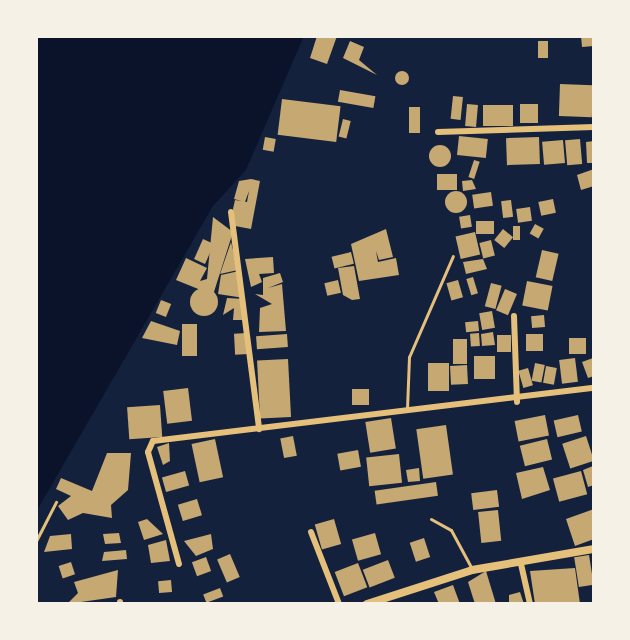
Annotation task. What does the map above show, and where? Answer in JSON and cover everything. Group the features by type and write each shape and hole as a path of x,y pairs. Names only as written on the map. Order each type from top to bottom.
{"street":[{"path":"438,132 594,127"},
{"path":"231,212 259,429"},
{"path":"514,316 517,402"},
{"path":"179,564 149,445 407,409 517,402 594,388"},
{"path":"311,532 339,604"},
{"path":"367,604 472,570 594,549"},
{"path":"521,564 530,604"}],"lane":[{"path":"407,409 409,357 453,256"},
{"path":"36,541 56,502"},
{"path":"431,519 451,530 472,570"}],"water":[{"path":"36,36 304,36 246,170 213,206 36,512"}],"building":[{"path":"317,36 337,36 327,64 310,58"},
{"path":"581,36 594,36 594,46 582,47"},
{"path":"350,41 364,47 359,60 377,75 343,58"},
{"path":"538,41 548,41 548,58 538,58"},
{"path":"402,71 409,78 402,85 395,78"},
{"path":"560,84 593,85 592,117 559,116"},
{"path":"340,90 375,96 373,108 338,102"},
{"path":"453,96 463,97 461,120 451,119"},
{"path":"282,99 341,106 336,142 278,135"},
{"path":"467,104 478,105 476,127 465,126"},
{"path":"520,104 538,104 538,123 520,123"},
{"path":"483,105 513,105 513,126 483,126"},
{"path":"409,107 420,107 420,133 409,133"},
{"path":"343,119 351,121 346,138 339,136"},
{"path":"459,136 488,139 486,158 457,155"},
{"path":"265,137 276,139 274,152 263,150"},
{"path":"539,137 540,164 507,165 506,138"},
{"path":"580,139 582,164 567,165 565,140"},
{"path":"563,140 565,163 544,165 542,142"},
{"path":"594,141 594,163 587,163 586,142"},
{"path":"440,145 451,156 440,167 429,156"},
{"path":"474,160 480,162 474,179 468,177"},
{"path":"594,169 594,186 581,190 577,175"},
{"path":"437,174 457,174 457,190 437,190"},
{"path":"472,180 476,189 463,191 462,181"},
{"path":"239,181 260,181 251,229 235,226 235,200 242,201 234,199"},
{"path":"456,191 464,194 467,202 464,210 456,213 448,210 445,202 448,194"},
{"path":"491,192 493,206 474,209 472,195"},
{"path":"553,199 556,213 541,216 538,202"},
{"path":"511,200 513,217 503,218 501,201"},
{"path":"530,207 532,221 518,223 516,209"},
{"path":"470,215 472,227 461,229 459,217"},
{"path":"213,217 233,232 213,295 176,280 186,258 207,268 200,281 207,279"},
{"path":"476,221 494,221 494,234 476,234"},
{"path":"535,224 544,229 538,238 530,234"},
{"path":"513,226 520,226 520,240 513,240"},
{"path":"386,229 393,257 379,260 376,251 378,262 396,258 399,275 359,281 351,244"},
{"path":"503,229 513,237 504,248 494,240"},
{"path":"475,232 480,254 461,259 456,236"},
{"path":"203,239 214,244 205,264 194,259"},
{"path":"491,240 495,256 483,258 479,243"},
{"path":"231,242 238,270 220,274"},
{"path":"542,250 559,254 552,281 536,277"},
{"path":"351,252 354,264 334,268 332,257"},
{"path":"273,257 274,273 259,274 262,282 251,287 245,259"},
{"path":"483,259 487,269 466,274 463,262"},
{"path":"354,266 360,299 352,300 343,295 338,268"},
{"path":"239,271 244,298 218,294 221,275"},
{"path":"280,273 283,282 268,288 282,284 286,331 259,332 260,308 272,304 255,294 263,295 263,278"},
{"path":"473,277 478,293 471,295 466,279"},
{"path":"338,280 341,293 327,296 324,283"},
{"path":"458,280 463,297 451,301 446,283"},
{"path":"527,281 553,286 548,311 522,306"},
{"path":"491,283 502,286 495,309 485,306"},
{"path":"204,288 214,292 218,302 214,312 204,316 194,312 190,302 194,292"},
{"path":"505,289 517,294 508,315 496,310"},
{"path":"227,298 245,299 246,320 233,320 234,308 223,315"},
{"path":"161,300 171,304 166,317 156,313"},
{"path":"492,311 495,328 482,330 479,313"},
{"path":"544,315 545,327 532,328 531,316"},
{"path":"151,321 180,331 177,345 142,338"},
{"path":"478,321 479,331 466,332 465,322"},
{"path":"182,324 197,324 197,356 182,356"},
{"path":"493,332 495,345 482,346 481,334"},
{"path":"247,333 248,354 235,355 234,334"},
{"path":"479,333 480,346 471,347 470,334"},
{"path":"287,334 288,347 257,349 256,336"},
{"path":"526,334 543,334 543,351 526,351"},
{"path":"497,335 511,335 511,352 497,352"},
{"path":"569,338 586,338 586,354 569,354"},
{"path":"453,339 467,339 467,364 453,364"},
{"path":"474,356 495,356 495,379 474,379"},
{"path":"575,358 578,382 562,384 559,360"},
{"path":"593,358 594,376 588,378 582,362"},
{"path":"288,359 291,417 260,419 257,361"},
{"path":"428,363 449,363 449,391 428,391"},
{"path":"535,363 545,365 541,383 532,381"},
{"path":"467,365 468,384 451,385 450,366"},
{"path":"546,366 557,368 554,385 543,383"},
{"path":"528,368 533,385 523,388 518,371"},
{"path":"188,388 192,421 167,424 163,391"},
{"path":"352,389 369,389 369,405 352,405"},
{"path":"160,405 162,437 129,439 127,407"},
{"path":"545,415 549,436 519,442 515,421"},
{"path":"578,415 582,432 557,437 554,421"},
{"path":"391,418 396,449 370,453 365,422"},
{"path":"446,425 453,475 423,479 416,429"},
{"path":"293,436 297,456 284,458 280,438"},
{"path":"586,436 594,461 570,468 562,444"},
{"path":"215,439 223,477 200,482 192,444"},
{"path":"547,439 552,459 525,466 520,446"},
{"path":"169,443 170,461 163,465 157,447"},
{"path":"358,450 361,467 340,470 337,454"},
{"path":"107,453 131,453 128,490 111,505 112,518 83,513 68,520 58,506 71,496 56,489 61,478 92,491"},
{"path":"399,454 402,483 369,486 366,457"},
{"path":"593,466 594,485 588,487 583,470"},
{"path":"543,467 550,490 522,499 516,473"},
{"path":"419,468 420,481 408,482 406,470"},
{"path":"185,471 189,485 166,492 162,478"},
{"path":"581,471 587,494 559,502 553,479"},
{"path":"436,482 438,496 377,504 375,491"},
{"path":"497,490 499,507 473,510 471,493"},
{"path":"197,499 202,515 183,521 178,505"},
{"path":"594,509 594,539 575,546 566,519"},
{"path":"498,510 501,541 481,543 478,512"},
{"path":"147,519 163,534 144,540 138,522"},
{"path":"334,519 341,544 322,550 315,525"},
{"path":"119,533 121,543 105,544 103,534"},
{"path":"375,533 381,554 358,561 352,540"},
{"path":"71,534 72,549 44,552 50,536"},
{"path":"211,534 213,549 196,556 184,541"},
{"path":"424,538 430,557 416,562 410,543"},
{"path":"166,540 170,561 151,563 148,545"},
{"path":"126,550 127,559 102,561 104,552"},
{"path":"230,554 240,577 227,582 217,559"},
{"path":"589,555 594,585 579,587 574,557"},
{"path":"206,557 211,571 197,576 192,562"},
{"path":"388,560 395,578 370,587 363,570"},
{"path":"71,562 75,574 63,578 59,566"},
{"path":"358,563 367,587 344,596 335,572"},
{"path":"575,568 580,604 535,604 530,571"},
{"path":"118,570 116,597 67,604 78,593 74,582"},
{"path":"486,571 496,604 475,604 468,582"},
{"path":"171,580 172,592 159,593 158,581"},
{"path":"453,585 460,604 439,604 434,592"},
{"path":"220,588 223,596 206,603 203,594"},
{"path":"520,592 524,604 509,604 509,595"}]}
